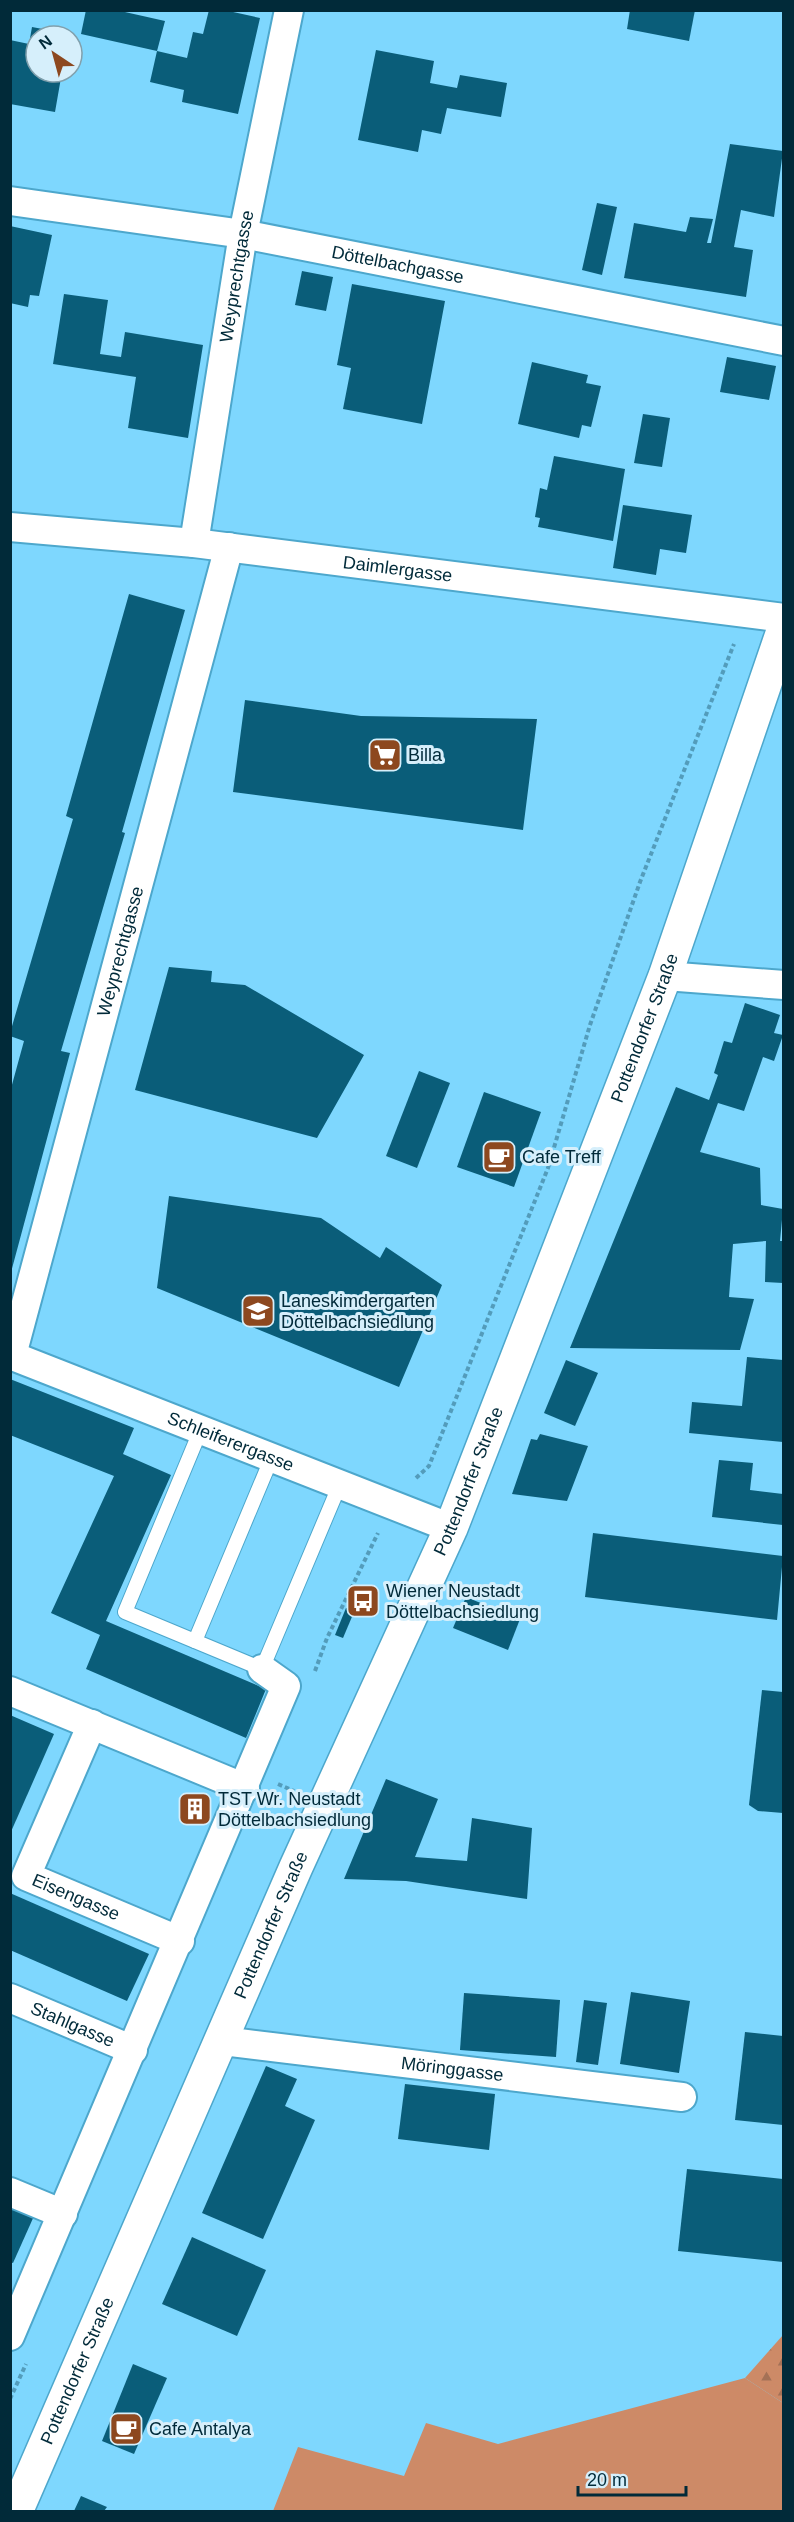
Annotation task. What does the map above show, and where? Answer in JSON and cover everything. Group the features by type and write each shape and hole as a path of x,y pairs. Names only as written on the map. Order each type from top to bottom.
{"main road":[{"name":"Pottendorfer Straße","path":"16,2511 223,2041 296,1867 451,1528 665,976 783,628"}],"street":[{"name":"Weyprechtgasse","path":"194,543 243,234 289,10"},
{"name":"Döttelbachgasse","path":"10,201 243,234 783,341"},
{"name":"Daimlergasse","path":"10,527 229,547 783,618"},
{"name":"Weyprechtgasse","path":"11,1355 229,547"},
{"path":"665,976 783,984"},
{"name":"Schleiferergasse","path":"11,1355 451,1528"},
{"path":"13,2323 63,2214 180,1941 286,1686 262,1669"},
{"path":"10,1691 245,1788"},
{"name":"Eisengasse","path":"92,1724 26,1876 180,1941"},
{"name":"Stahlgasse","path":"10,1998 133,2050"},
{"name":"Möringgasse","path":"223,2041 682,2097"},
{"path":"10,2192 63,2214"}],"lane":[{"path":"201,1429 125,1612 262,1669 339,1484"},
{"path":"195,1641 272,1457"}],"path":[{"path":"412,1482 429,1466 548,1168 590,1025 640,882 729,652 750,614"}],"green space":[{"path":"783,2335 783,2403 745,2378"},
{"path":"745,2378 783,2403 783,2511 273,2511 298,2447 404,2476 426,2423 498,2444"}],"building":[{"path":"86,10 116,10 165,21 157,51 84,35"},
{"path":"209,10 224,10 260,18 238,114 182,102 184,90 150,82 157,51 187,58 193,32 203,34"},
{"path":"630,10 695,10 689,41 627,29"},
{"path":"10,40 24,43 24,84 60,84 55,112 10,104"},
{"path":"376,50 434,61 430,83 457,88 460,75 507,83 501,117 447,108 441,134 422,130 418,152 358,140"},
{"path":"730,144 783,151 774,217 741,210 734,247 753,250 746,297 624,278 634,223 686,232 690,217 713,219 707,243 711,243"},
{"path":"597,203 617,207 602,275 582,270"},
{"path":"10,226 52,235 39,296 30,295 28,307 10,303"},
{"path":"302,271 333,277 326,311 295,305"},
{"path":"352,284 445,301 422,424 343,409 351,368 337,365"},
{"path":"64,294 108,300 100,354 121,357 125,332 203,345 188,438 128,428 136,377 53,364"},
{"path":"727,357 776,366 769,400 720,392"},
{"path":"532,362 588,375 586,383 601,386 591,427 582,425 579,438 518,424"},
{"path":"643,414 670,418 662,467 634,463"},
{"path":"554,456 625,469 613,541 538,527 540,518 535,517 540,488 547,490"},
{"path":"623,505 692,515 686,553 660,549 656,575 613,568"},
{"path":"129,594 185,610 122,832 125,833 61,1051 70,1053 10,1276 10,1092 24,1041 10,1036 10,1033 73,819 66,816"},
{"name":"Billa","path":"245,700 361,716 537,719 523,830 233,792"},
{"path":"169,967 212,971 211,982 245,985 364,1055 317,1138 135,1090"},
{"path":"745,1003 780,1015 774,1033 783,1035 774,1061 763,1057 744,1111 718,1103 700,1152 760,1168 761,1205 783,1209 780,1241 783,1241 783,1283 765,1282 766,1241 733,1244 729,1297 754,1299 740,1350 570,1348 676,1087 709,1100 718,1075 714,1073 724,1041 732,1043"},
{"path":"419,1071 450,1083 417,1168 386,1156"},
{"path":"484,1092 541,1112 514,1187 457,1167"},
{"path":"169,1196 321,1218 380,1258 386,1247 442,1285 399,1387 157,1288"},
{"path":"747,1357 783,1360 783,1442 689,1433 692,1402 742,1406"},
{"path":"566,1360 598,1373 575,1426 544,1413"},
{"path":"10,1379 134,1428 123,1454 171,1475 106,1621 266,1689 246,1738 86,1669 100,1635 51,1613 114,1476 10,1435"},
{"path":"540,1434 588,1446 567,1501 512,1494 531,1439 537,1440"},
{"path":"719,1460 753,1463 750,1490 783,1494 783,1525 712,1517"},
{"path":"593,1533 783,1556 777,1620 585,1597"},
{"path":"466,1597 520,1619 508,1650 453,1628"},
{"path":"346,1608 354,1612 343,1638 335,1635"},
{"path":"762,1690 783,1692 783,1813 758,1811 749,1805"},
{"path":"10,1715 54,1734 10,1834"},
{"path":"386,1779 438,1799 415,1857 467,1861 472,1818 532,1828 527,1899 406,1881 344,1879"},
{"name":"TST Wr. Neustadt Döttelbachsiedlung","path":"189,1794 210,1804 202,1822 181,1813"},
{"path":"10,1893 149,1954 127,2001 10,1950"},
{"path":"631,1992 690,2001 679,2073 620,2064"},
{"path":"464,1993 560,2000 556,2057 460,2050"},
{"path":"584,2000 607,2003 598,2065 576,2062"},
{"path":"745,2032 783,2036 783,2125 735,2120"},
{"path":"266,2066 297,2079 285,2106 315,2120 263,2239 202,2213"},
{"path":"405,2084 495,2094 489,2150 398,2139"},
{"path":"687,2169 783,2179 783,2262 678,2251"},
{"path":"10,2206 34,2216 13,2263 10,2262"},
{"path":"192,2237 266,2270 237,2336 162,2304"},
{"path":"133,2364 167,2378 134,2454 102,2441"},
{"path":"81,2496 107,2507 104,2511 74,2511"}],"place":[{"name":"Billa","path":"385,755"},
{"name":"Cafe Treff","path":"499,1157"},
{"name":"Laneskimdergarten Döttelbachsiedlung","path":"258,1311"},
{"name":"Wiener Neustadt Döttelbachsiedlung","path":"363,1601"},
{"name":"TST Wr. Neustadt Döttelbachsiedlung","path":"195,1809"},
{"name":"Cafe Antalya","path":"126,2429"}]}
